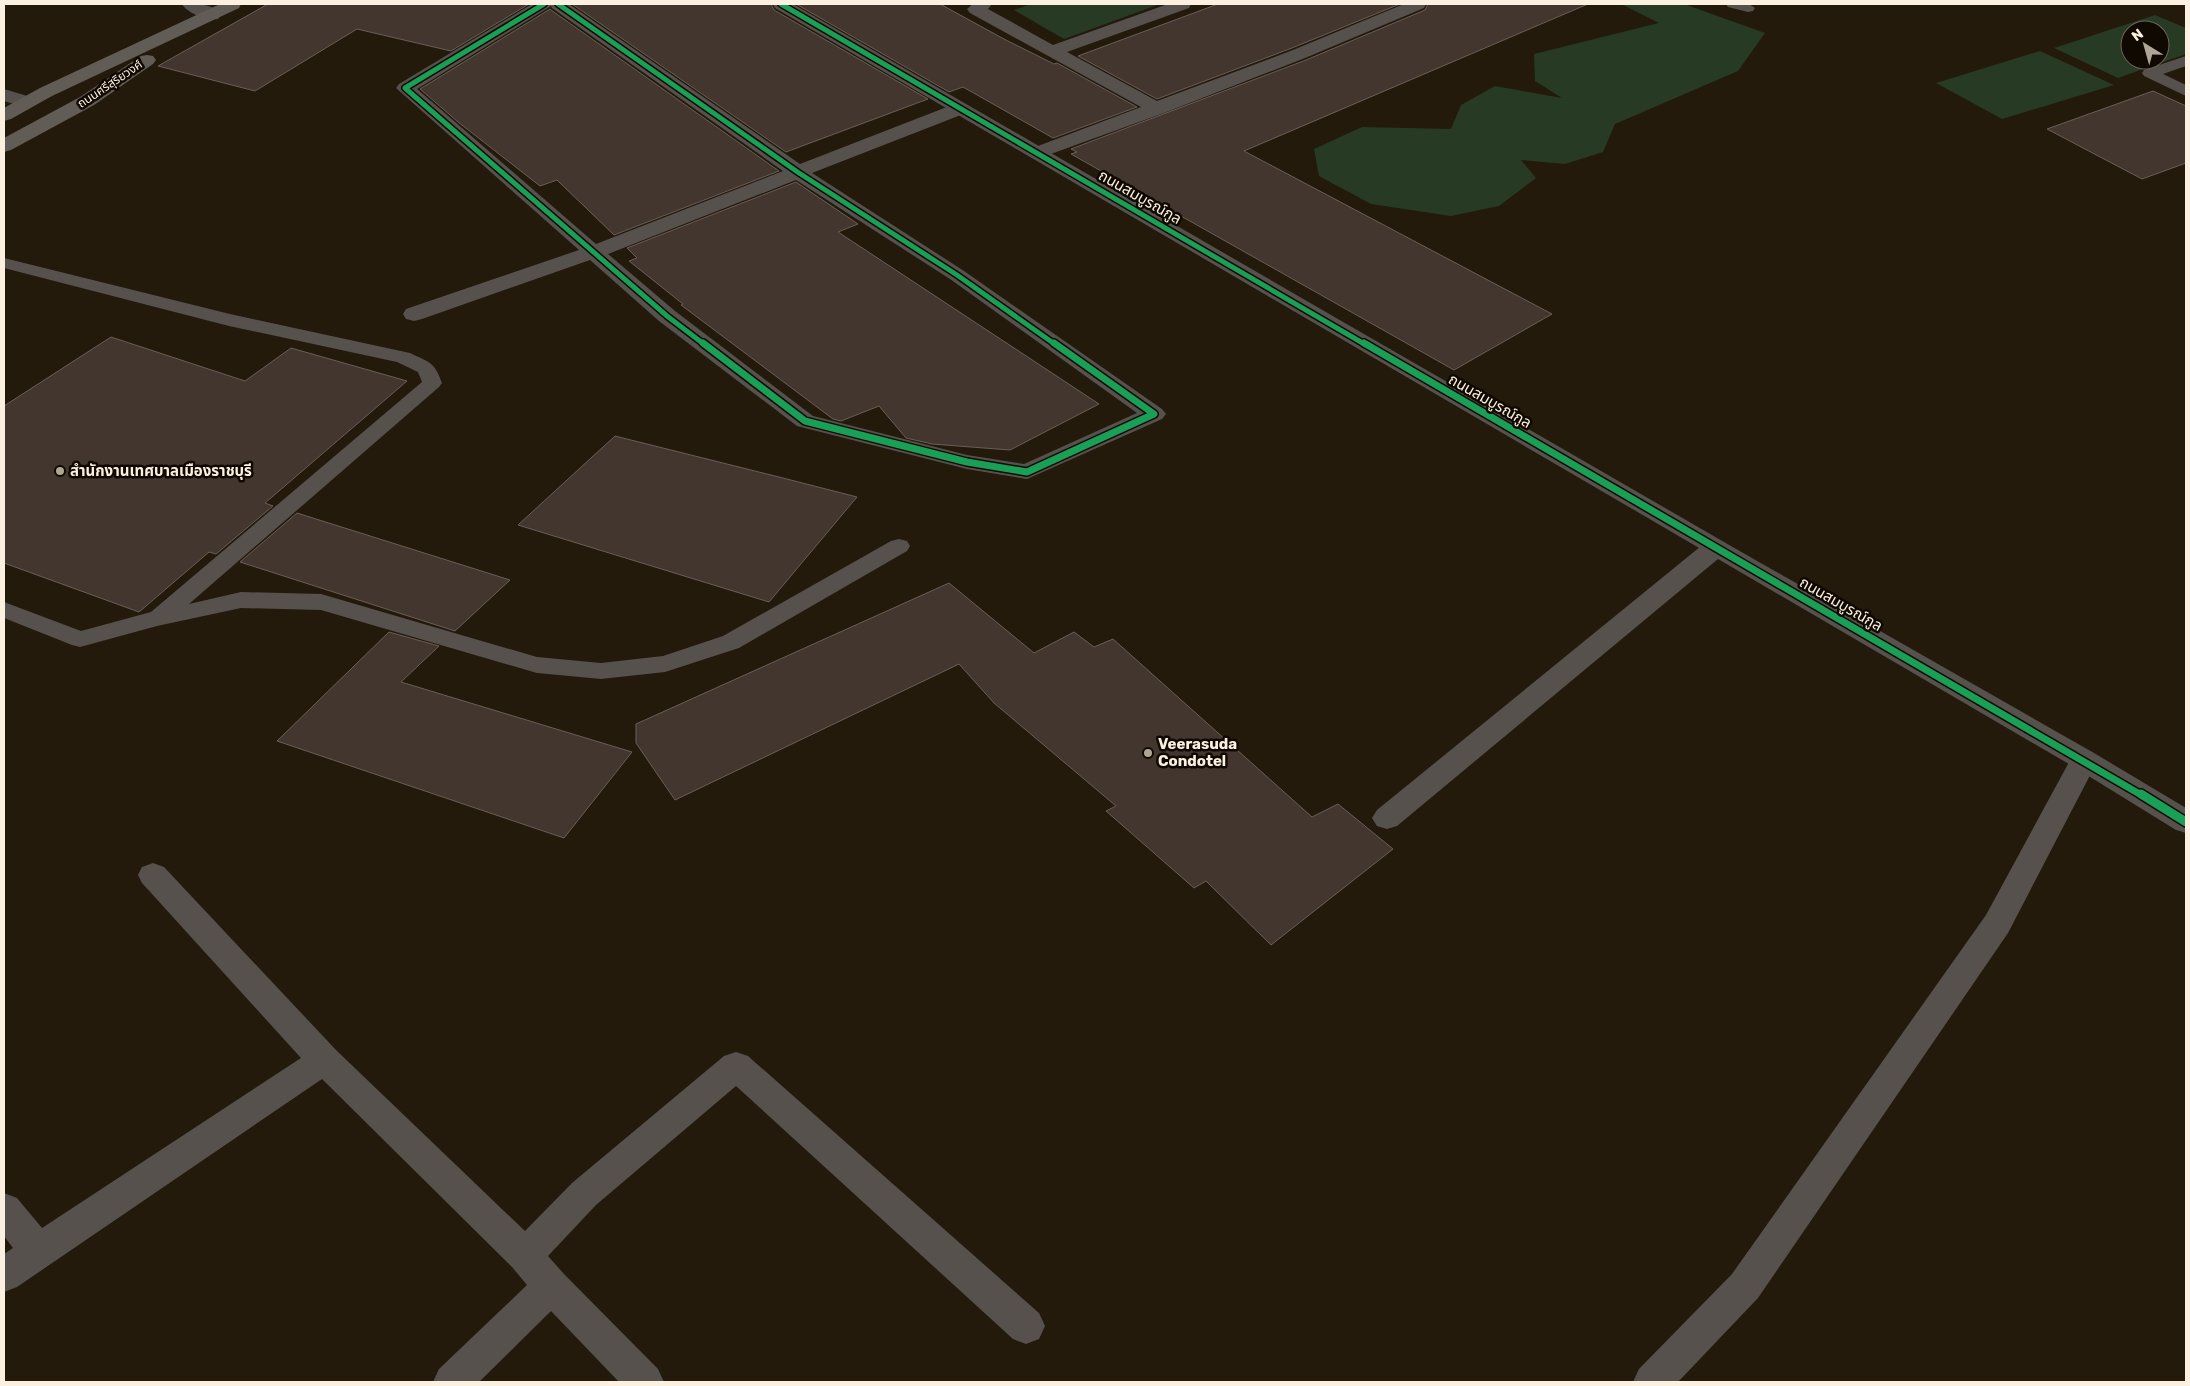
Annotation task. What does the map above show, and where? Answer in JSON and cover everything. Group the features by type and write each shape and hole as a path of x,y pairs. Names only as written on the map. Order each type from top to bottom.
{"main road":[{"name":"ถนนศรีสุริยวงศ์","path":"4,115 27,102 233,4"},
{"name":"ถนนศรีสุริยวงศ์","path":"4,146 87,101 212,15"}],"street":[{"path":"190,4 212,15"},
{"path":"544,4 405,88 667,316 805,421 967,462 1027,472 1154,414 957,275 799,173 558,4"},
{"name":"ถนนสมบูรณ์กูล","path":"781,4 1715,548 2084,760 2186,822"},
{"path":"984,4 976,8 1157,109"},
{"path":"1052,51 1182,4"},
{"path":"1037,153 1299,54 1418,4"},
{"path":"4,95 27,102"},
{"path":"414,314 593,252 959,109"},
{"path":"1387,818 1715,548"},
{"path":"1652,1382 1746,1286 1998,924 2084,760"},
{"path":"153,875 324,1060 525,1255 551,1286 645,1382"},
{"path":"4,1275 38,1250 324,1060"},
{"path":"525,1255 584,1194 736,1066 1026,1326"},
{"path":"4,1209 38,1250"},
{"path":"452,1382 551,1286"}],"lane":[{"path":"1733,4 1748,8"},
{"path":"2186,61 2150,73 2186,91"},
{"path":"4,263 230,320 403,357 427,369 432,383 157,618"},
{"path":"4,610 80,639 157,618 241,600 321,602 537,665 601,672 665,664 731,642 899,546"}],"green space":[{"path":"1031,4 1160,4 1064,39 1014,10"},
{"path":"1621,4 1684,4 1765,33 1738,71 1615,124 1603,152 1565,164 1521,160 1536,178 1499,206 1451,216 1371,204 1319,176 1314,149 1362,127 1451,129 1461,105 1495,86 1562,98 1535,81 1534,54 1659,23"},
{"path":"2155,15 2167,20 2140,20"},
{"path":"2170,21 2186,28 2186,54 2170,60"},
{"path":"2120,26 2120,70 2141,70 2118,78 2054,48"},
{"path":"2040,51 2114,85 2002,119 1936,83"}],"building":[{"path":"268,4 529,4 451,51 357,29 255,91 158,66"},
{"path":"572,4 771,4 774,10 928,99 786,152"},
{"path":"796,4 940,4 1004,39 1054,64 1057,63 1137,107 1053,138 963,87 949,92"},
{"path":"1218,4 1400,4 1292,48 1157,99 1078,56"},
{"path":"1428,4 1588,4 1244,151 1552,314 1454,370 1071,154 1077,152 1071,149 1306,60 1425,10"},
{"path":"550,9 779,171 614,235 557,180 540,186 458,122 420,89"},
{"path":"2153,91 2186,106 2186,163 2142,179 2047,129"},
{"path":"796,182 858,224 838,232 1099,404 1010,450 932,444 906,438 879,406 841,421 833,419 681,305 683,304 629,261 637,258 627,248"},
{"path":"111,337 245,381 291,348 407,381 265,503 273,506 216,554 209,552 139,612 4,563 4,406"},
{"path":"615,436 857,497 769,602 518,525"},
{"path":"297,513 510,580 455,631 240,562"},
{"name":"Veerasuda Condotel","path":"949,583 1034,653 1074,632 1094,647 1113,639 1312,817 1338,804 1393,849 1271,945 1206,881 1194,888 1106,811 1116,806 994,703 959,664 675,800 636,743 636,724"},
{"path":"389,632 439,646 401,682 632,752 564,838 277,741"}],"cycle path":[{"path":"544,4 405,88 667,316 805,421 967,462 1027,472 1154,414 957,275 799,173 558,4"},
{"path":"781,4 1715,548 2084,760 2186,822"}],"place":[{"name":"สำนักงานเทศบาลเมืองราชบุรี","path":"60,471"},
{"name":"Veerasuda Condotel","path":"1148,753"}]}
